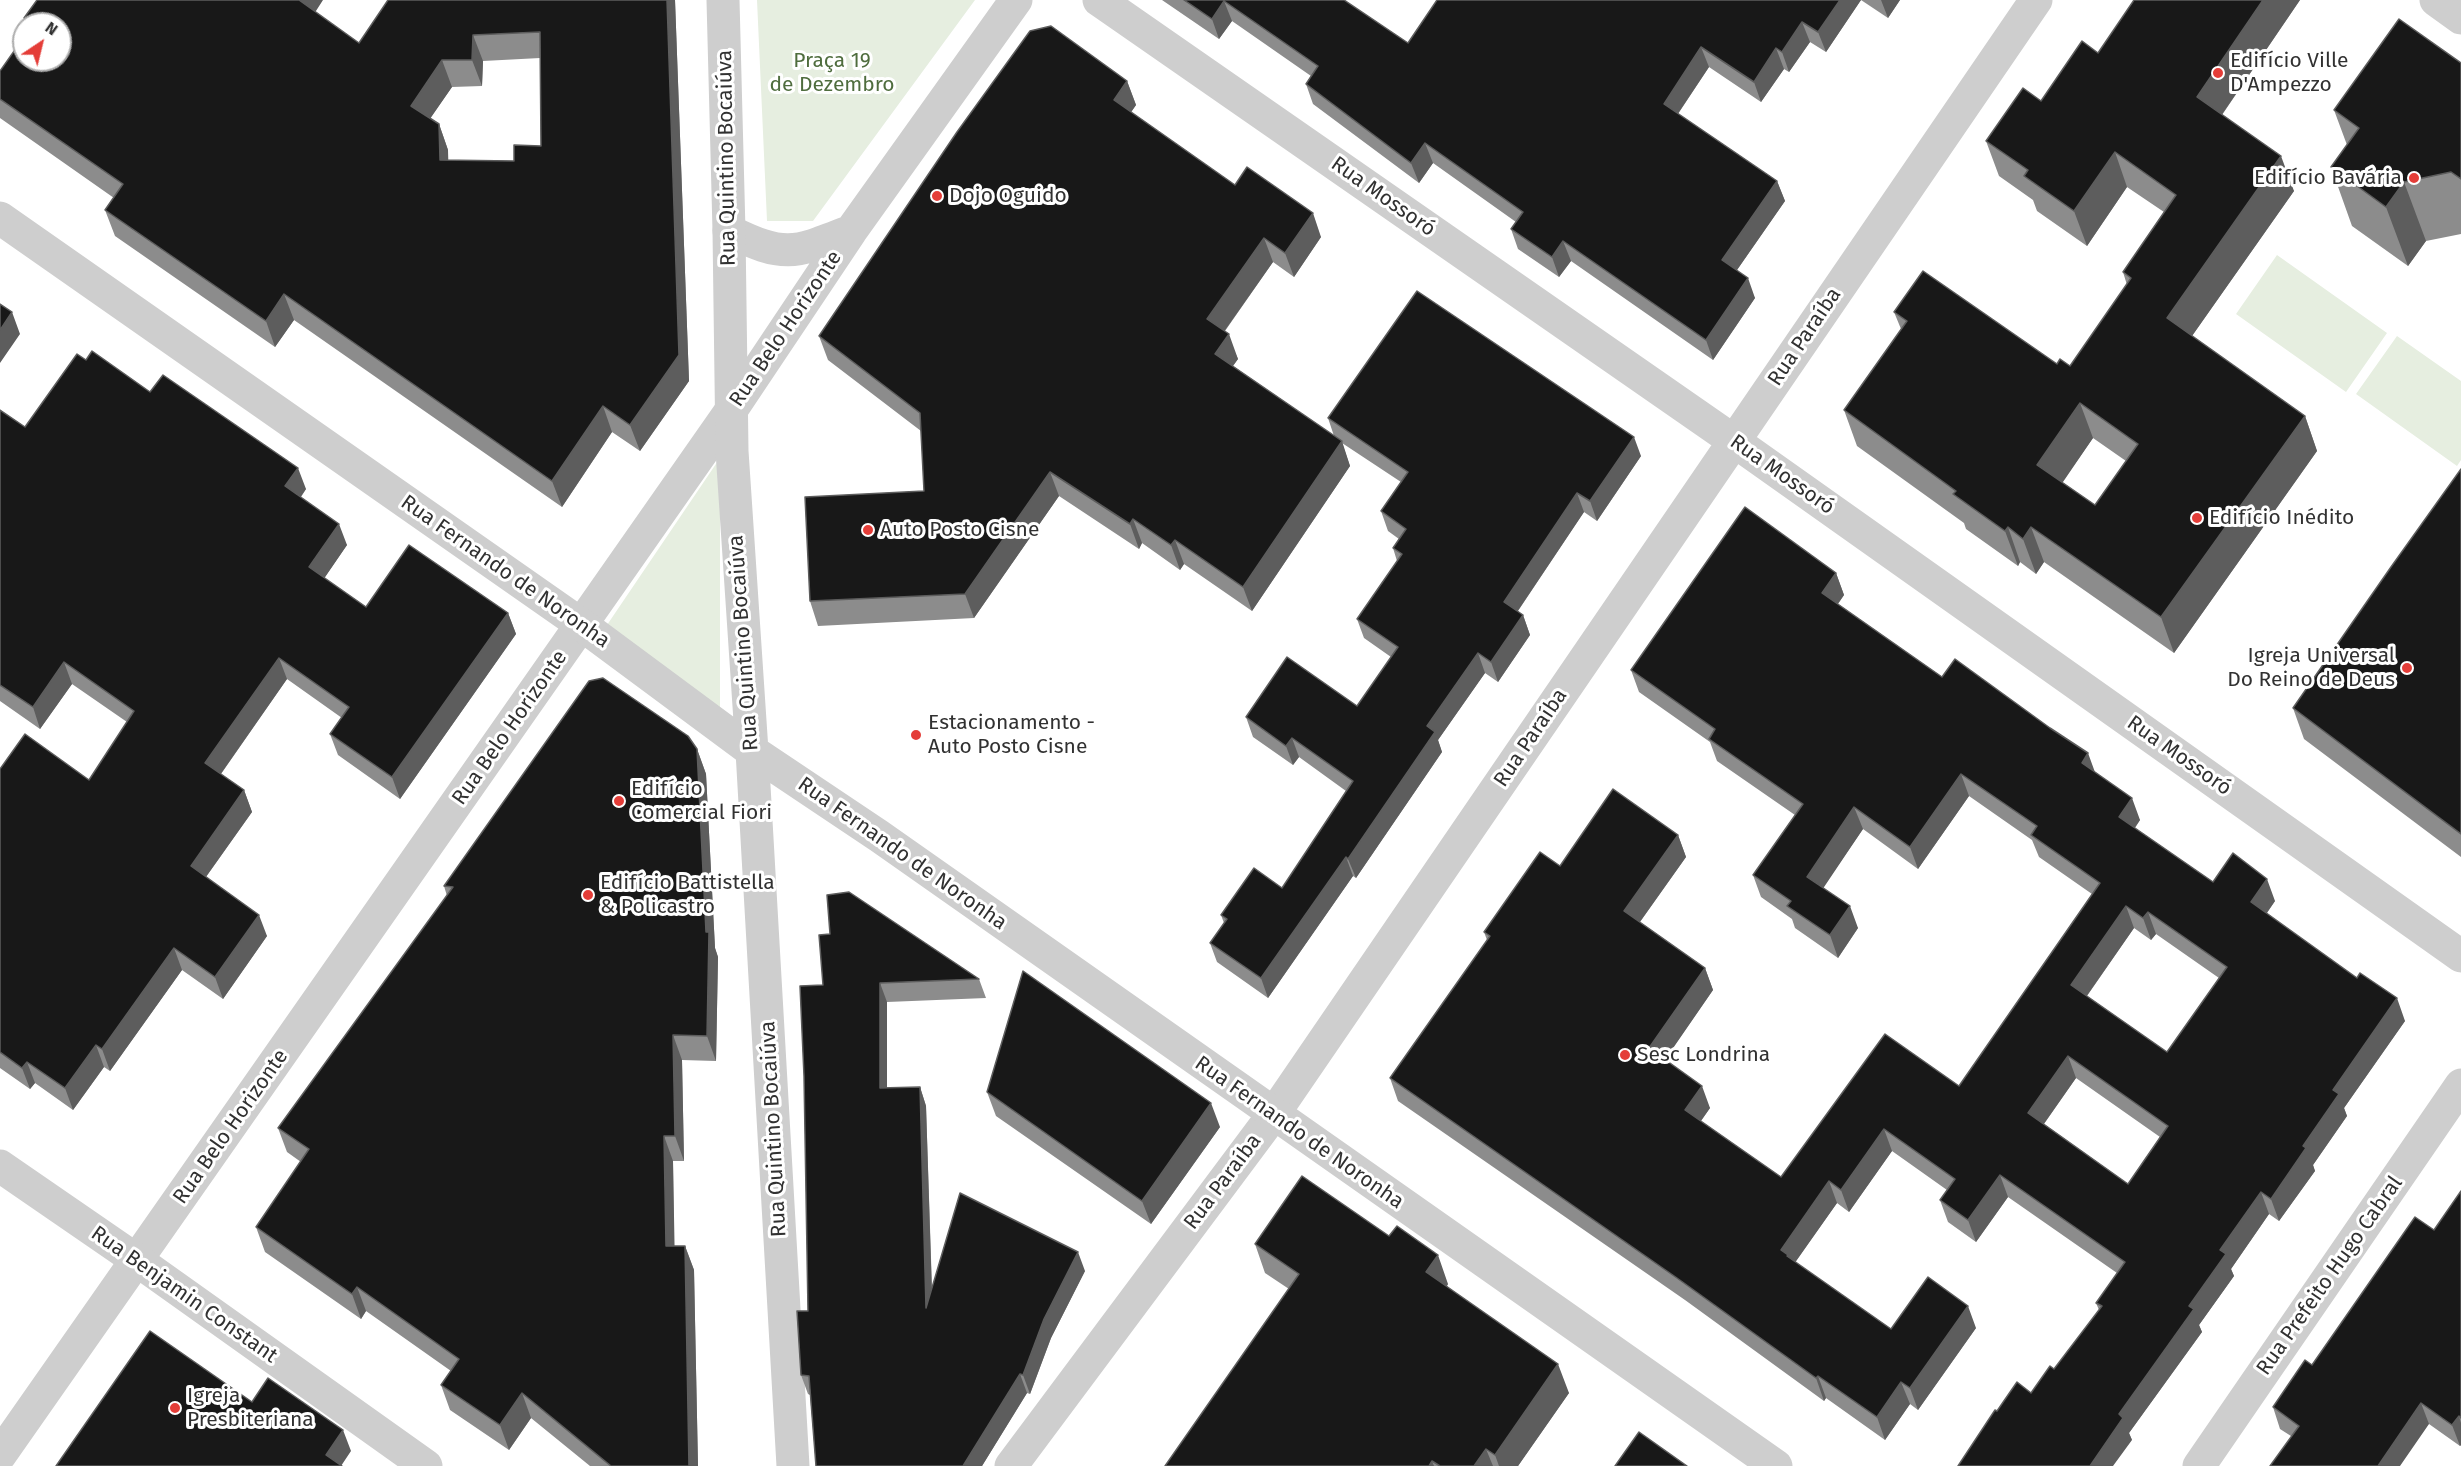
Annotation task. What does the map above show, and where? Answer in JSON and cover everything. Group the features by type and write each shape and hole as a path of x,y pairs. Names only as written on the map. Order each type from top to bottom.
{"street":[{"name":"Rua Quintino Bocaiúva","path":"723,0 729,231 730,412 793,1466"},
{"name":"Rua Belo Horizonte","path":"0,1455 582,625 730,412 851,231 1016,0"},
{"name":"Rua Mossoró","path":"1099,0 1734,441 2461,956"},
{"name":"Rua Paraíba","path":"1011,1466 1274,1115 2036,0"},
{"path":"2436,0 2461,18"},
{"name":"Rua Fernando de Noronha","path":"0,218 582,625 752,751 879,836 1776,1466"},
{"path":"729,231 756,244 778,251 797,250 851,231"},
{"name":"Rua Prefeito Hugo Cabral","path":"2199,1466 2461,1085"},
{"name":"Rua Benjamin Constant","path":"0,1166 426,1466"}],"green space":[{"name":"Praça 19 de Dezembro","path":"757,0 975,0 813,221 767,221"},
{"path":"2277,255 2387,333 2346,392 2236,314"},
{"path":"2397,336 2461,381 2461,460 2457,466 2356,394"},
{"path":"720,458 720,717 607,625"}],"building":[{"path":"37,0 299,0 359,43 388,0 667,0 679,355 630,425 603,406 552,481 284,294 266,321 105,210 123,184 0,99 0,71 12,54 12,72 72,72 72,12 28,12","holes":["540,32 541,146 514,145 514,161 440,160 439,124 411,106 442,60 472,60 473,35"]},
{"path":"1184,0 1344,0 1408,43 1437,0 1840,0 1818,32 1802,22 1782,52 1776,48 1754,82 1701,47 1664,104 1777,181 1722,260 1748,278 1706,340 1563,241 1552,257 1511,229 1523,212 1425,143 1411,163 1306,84 1318,66 1224,1 1212,19"},
{"path":"2134,0 2263,0 2197,97 2281,156 2167,318 2305,416 2161,617 2031,527 2023,539 2008,527 2005,531 1953,494 1956,491 1844,410 1907,321 1894,312 1923,271 2057,364 2060,359 2070,366 2131,278 2123,272 2176,195 2115,152 2074,211 2024,176 2028,170 1986,141 2023,88 2041,101 2082,41 2098,53","holes":["2080,403 2138,444 2095,505 2037,465"]},
{"path":"2399,19 2461,63 2461,179 2451,172 2404,182 2386,207 2331,167 2359,128 2334,110"},
{"path":"1051,26 1127,81 1114,100 1235,185 1247,167 1313,213 1285,253 1264,238 1207,319 1229,334 1215,354 1342,441 1243,587 1175,540 1171,545 1133,519 1130,524 1050,472 965,594 810,601 805,497 924,491 920,413 819,336 957,132 1030,31"},
{"path":"1417,291 1634,437 1590,501 1577,493 1504,602 1523,615 1491,662 1478,653 1427,726 1435,732 1348,859 1346,857 1261,978 1210,943 1227,919 1221,915 1254,868 1282,888 1353,781 1292,738 1286,746 1246,717 1287,657 1357,706 1398,647 1357,619 1402,554 1393,548 1406,529 1381,511 1408,472 1328,418"},
{"path":"0,304 12,312 0,330"},
{"path":"92,351 150,392 163,375 298,468 285,486 339,524 309,567 366,607 409,545 508,613 392,777 330,734 349,707 279,658 205,763 244,790 191,866 259,915 215,977 174,948 102,1049 96,1045 65,1088 27,1062 22,1068 0,1052 0,769 25,734 89,780 134,711 64,662 33,707 0,685 0,410 25,427 77,354 86,360"},
{"name":"Igreja Universal Do Reino de Deus","path":"2461,469 2461,834 2293,708"},
{"path":"1745,507 1836,573 1822,593 1942,677 1955,659 2088,753 2082,763 2132,798 2119,817 2213,882 2233,853 2267,879 2251,902 2357,978 2360,973 2397,998 2333,1090 2339,1094 2303,1146 2306,1148 2271,1199 2261,1192 2220,1250 2226,1254 2189,1306 2194,1309 2119,1414 2123,1418 2090,1466 1958,1466 1995,1410 1997,1411 2017,1382 2031,1393 2050,1366 2054,1369 2102,1306 2096,1303 2125,1262 2000,1175 1968,1220 1940,1200 1955,1179 1884,1129 1841,1190 1829,1181 1781,1250 1891,1329 1928,1277 1968,1306 1910,1388 1901,1382 1877,1417 1818,1376 1816,1378 1390,1078 1490,936 1484,932 1540,852 1560,866 1613,789 1678,835 1624,911 1705,968 1649,1048 1702,1086 1685,1110 1781,1177 1885,1034 1959,1086 2100,883 2031,835 2037,826 1961,774 1910,847 1854,807 1807,877 1850,906 1830,935 1787,906 1791,901 1753,875 1803,804 1709,739 1715,729 1631,670","holes":["2126,906 2143,918 2148,912 2227,967 2167,1052 2071,985","2068,1056 2168,1126 2128,1184 2028,1113"]},
{"path":"603,678 688,736 697,749 706,932 709,932 707,1036 673,1035 675,1136 664,1136 666,1246 685,1246 689,1466 611,1466 522,1393 500,1425 441,1385 459,1359 357,1287 352,1294 256,1227 309,1149 278,1128 453,887 444,886 589,681"},
{"path":"849,892 979,979 880,983 880,1088 920,1087 926,1308 960,1193 1078,1252 1044,1319 1023,1375 1020,1374 963,1466 816,1466 809,1376 801,1375 797,1311 808,1311 800,986 823,985 819,935 830,934 827,895"},
{"path":"1023,971 1211,1103 1142,1201 987,1092"},
{"path":"1302,1176 1389,1236 1397,1226 1438,1255 1426,1272 1558,1364 1495,1455 1486,1449 1474,1466 1440,1466 1432,1461 1429,1466 1165,1466 1299,1274 1255,1244"},
{"path":"2461,1191 2461,1418 2459,1416 2452,1425 2421,1403 2378,1466 2270,1466 2299,1426 2273,1407 2305,1360 2312,1365 2415,1217 2434,1230"},
{"path":"150,1331 252,1402 268,1378 343,1430 326,1455 342,1466 56,1466"},
{"path":"1639,1432 1687,1466 1615,1466"}],"place":[{"name":"Edifício Ville D'Ampezzo","path":"2218,73"},
{"name":"Edifício Bavária","path":"2414,178"},
{"name":"Dojo Oguido","path":"937,196"},
{"name":"Edifício Inédito","path":"2197,518"},
{"name":"Auto Posto Cisne","path":"868,530"},
{"name":"Igreja Universal Do Reino de Deus","path":"2407,668"},
{"name":"Estacionamento - Auto Posto Cisne","path":"916,735"},
{"name":"Edifício Comercial Fiori","path":"619,801"},
{"name":"Edifício Battistella & Policastro","path":"588,895"},
{"name":"Sesc Londrina","path":"1625,1055"},
{"name":"Igreja Presbiteriana","path":"175,1408"}]}
